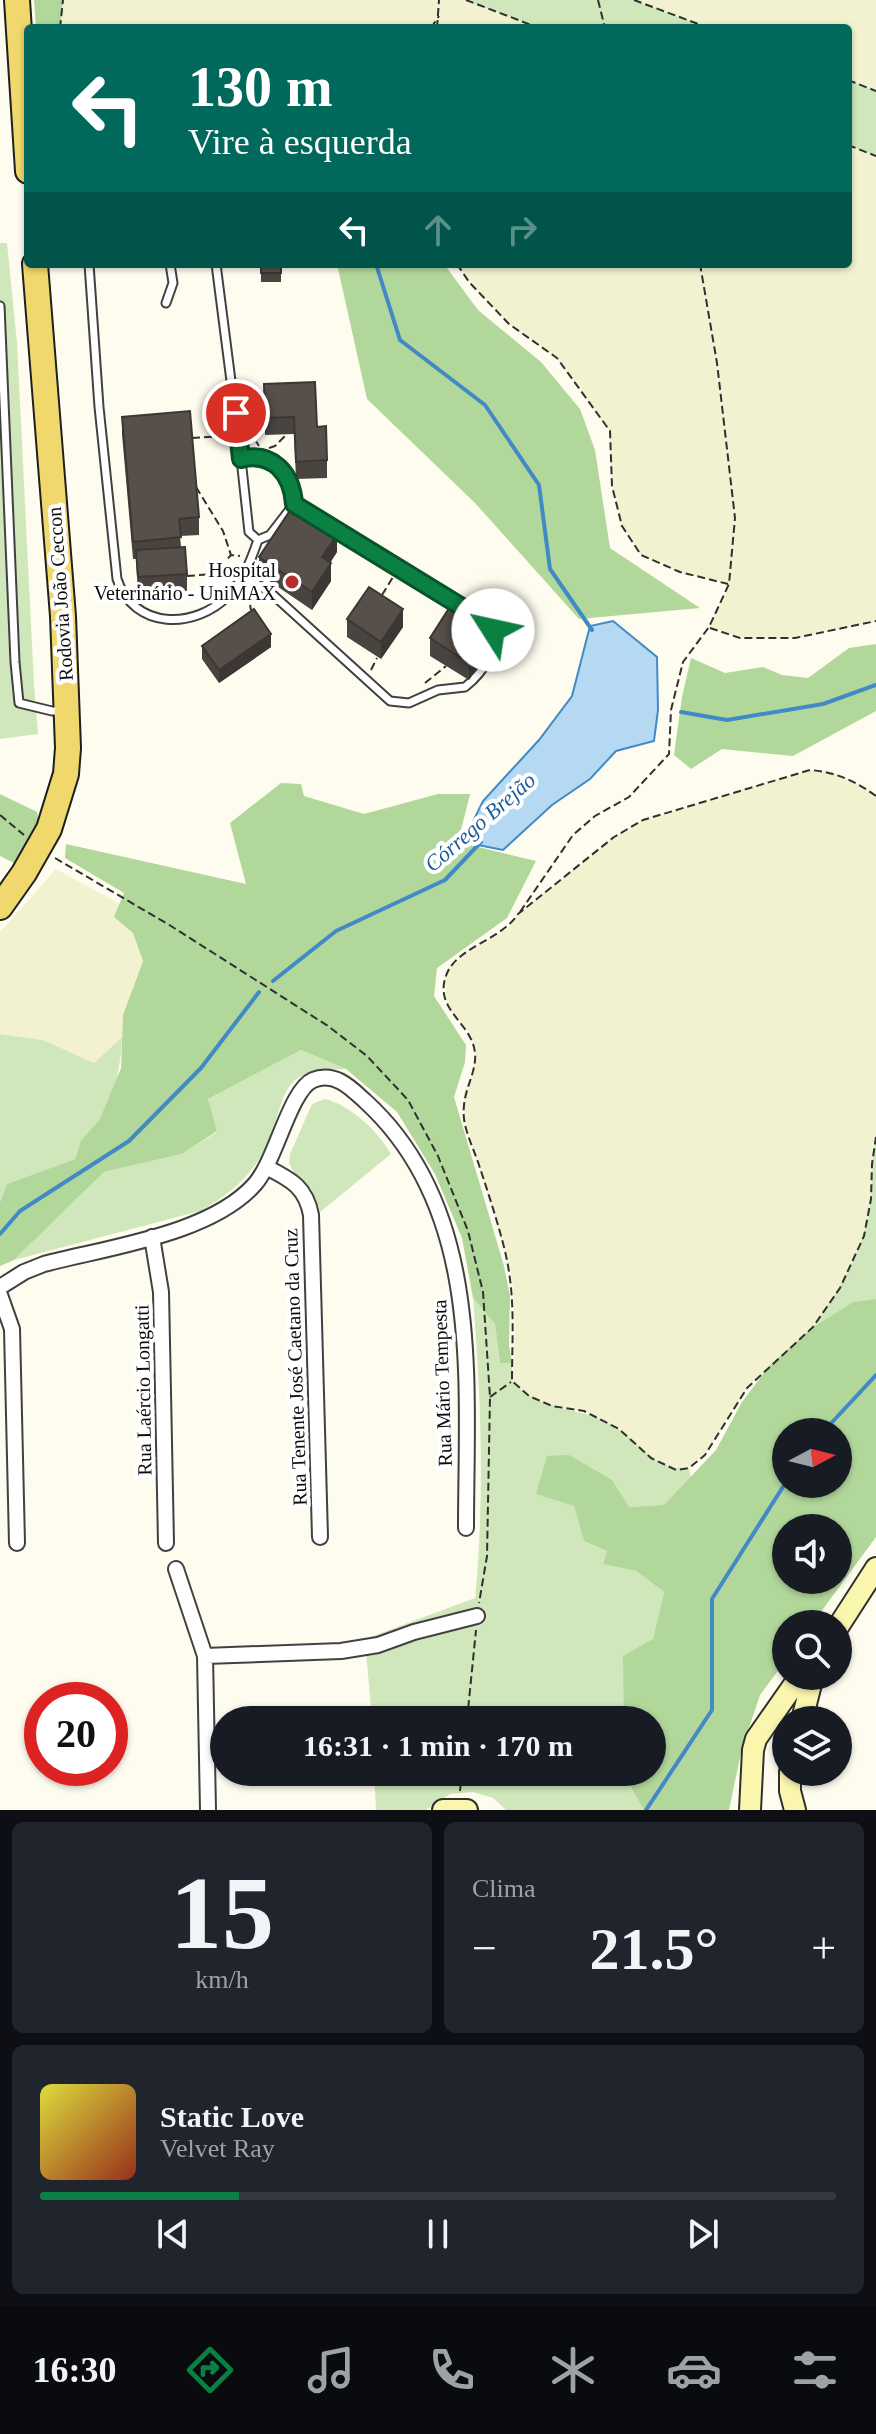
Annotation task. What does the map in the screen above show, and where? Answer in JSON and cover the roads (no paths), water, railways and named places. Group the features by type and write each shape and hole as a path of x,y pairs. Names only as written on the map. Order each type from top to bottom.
{"main road":[{"path":"17,0 24,77"},
{"name":"Rodovia João Ceccon","path":"0,907 39,848 53,817 66,774 68,711 63,616 35,268"}],"street":[{"name":"Rua Mário Tempesta","path":"0,1287 44,1264 152,1237 209,1219 226,1210 268,1168 300,1091 314,1080 326,1077 336,1079 387,1121 407,1150 443,1222 452,1248 462,1306 466,1388 466,1528"},
{"name":"Rua Tenente José Caetano da Cruz","path":"268,1168 294,1182 304,1192 311,1215 320,1537"},
{"name":"Rua Laércio Longatti","path":"152,1237 161,1292 166,1543"},
{"path":"0,1295 12,1329 17,1543"},
{"path":"849,1610 876,1568"},
{"path":"176,1569 205,1656 208,1810"},
{"path":"205,1656 341,1651 378,1645 477,1616"},
{"path":"750,1810 756,1739 790,1690"},
{"path":"790,1786 795,1810"}],"lane":[{"path":"89,268 99,407 117,579 121,593 142,613 155,618 179,619 195,616 220,603 244,576 258,540 270,535 294,504 291,484 280,467 262,457 241,459"},
{"path":"166,303 173,283 171,268"},
{"path":"217,268 241,459 246,527 258,540"},
{"path":"0,306 19,703 52,711 68,711"},
{"path":"244,576 271,593 390,701 409,703 438,690 469,685 491,653 493,630 488,623 294,504"}],"water":[{"path":"613,621 657,657 658,710 654,741 616,751 590,779 552,805 503,850 463,842 483,801 539,740 572,696 590,626"}],"waterway":[{"path":"377,268 400,340 485,405 539,485 550,569 592,630"},
{"name":"Córrego Brejão","path":"681,712 727,720 823,704 876,685"},
{"name":"Córrego Brejão","path":"273,981 336,931 445,880 481,842"},
{"name":"Córrego Brejão","path":"0,1234 20,1211 129,1141 201,1068 259,992"},
{"path":"836,1418 876,1375"},
{"path":"646,1810 712,1710 712,1599 776,1498"}],"place":[{"name":"Hospital Veterinário - UniMAX","path":"292,582"}]}
